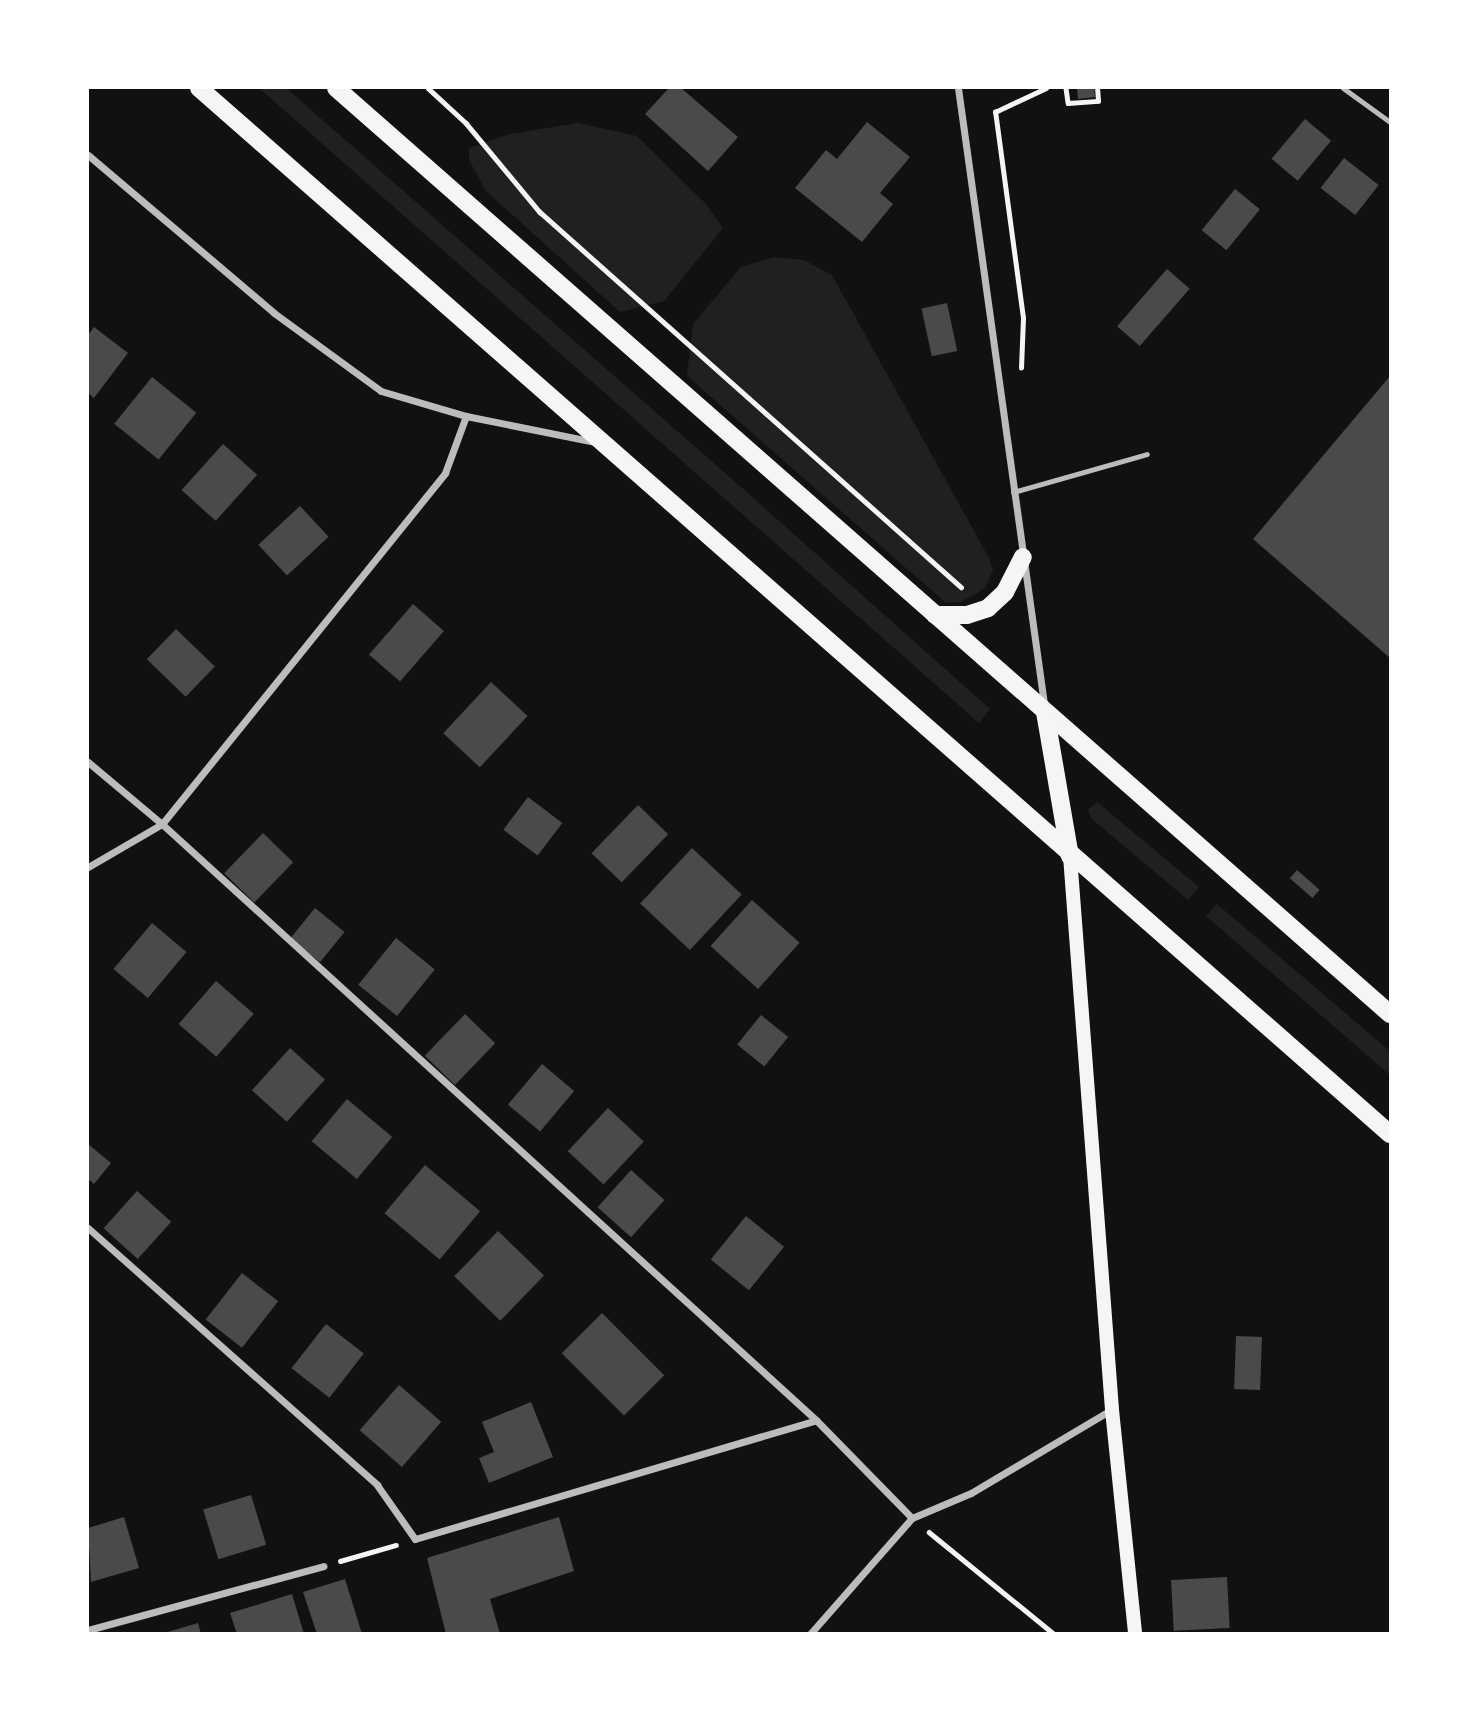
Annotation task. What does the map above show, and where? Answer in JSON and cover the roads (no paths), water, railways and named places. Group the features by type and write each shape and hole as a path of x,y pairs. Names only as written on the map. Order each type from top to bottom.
{"main road":[{"path":"198,88 1070,856 1391,1134"},
{"path":"336,88 1391,1014"},
{"path":"936,615 967,615 988,608 1005,592 1023,557"},
{"path":"1045,712 1070,856 1112,1409 1135,1633"}],"street":[{"path":"958,88 1045,712"},
{"path":"88,155 274,313 381,391 466,416 603,444"},
{"path":"88,867 162,824 445,474 466,416"},
{"path":"88,762 162,824 816,1420 912,1518"},
{"path":"88,1228 377,1485 415,1539 816,1420"},
{"path":"810,1633 912,1518 971,1493 1112,1409"},
{"path":"88,1630 323,1566"}],"lane":[{"path":"1343,88 1391,122"},
{"path":"1013,492 1147,454"}]}
